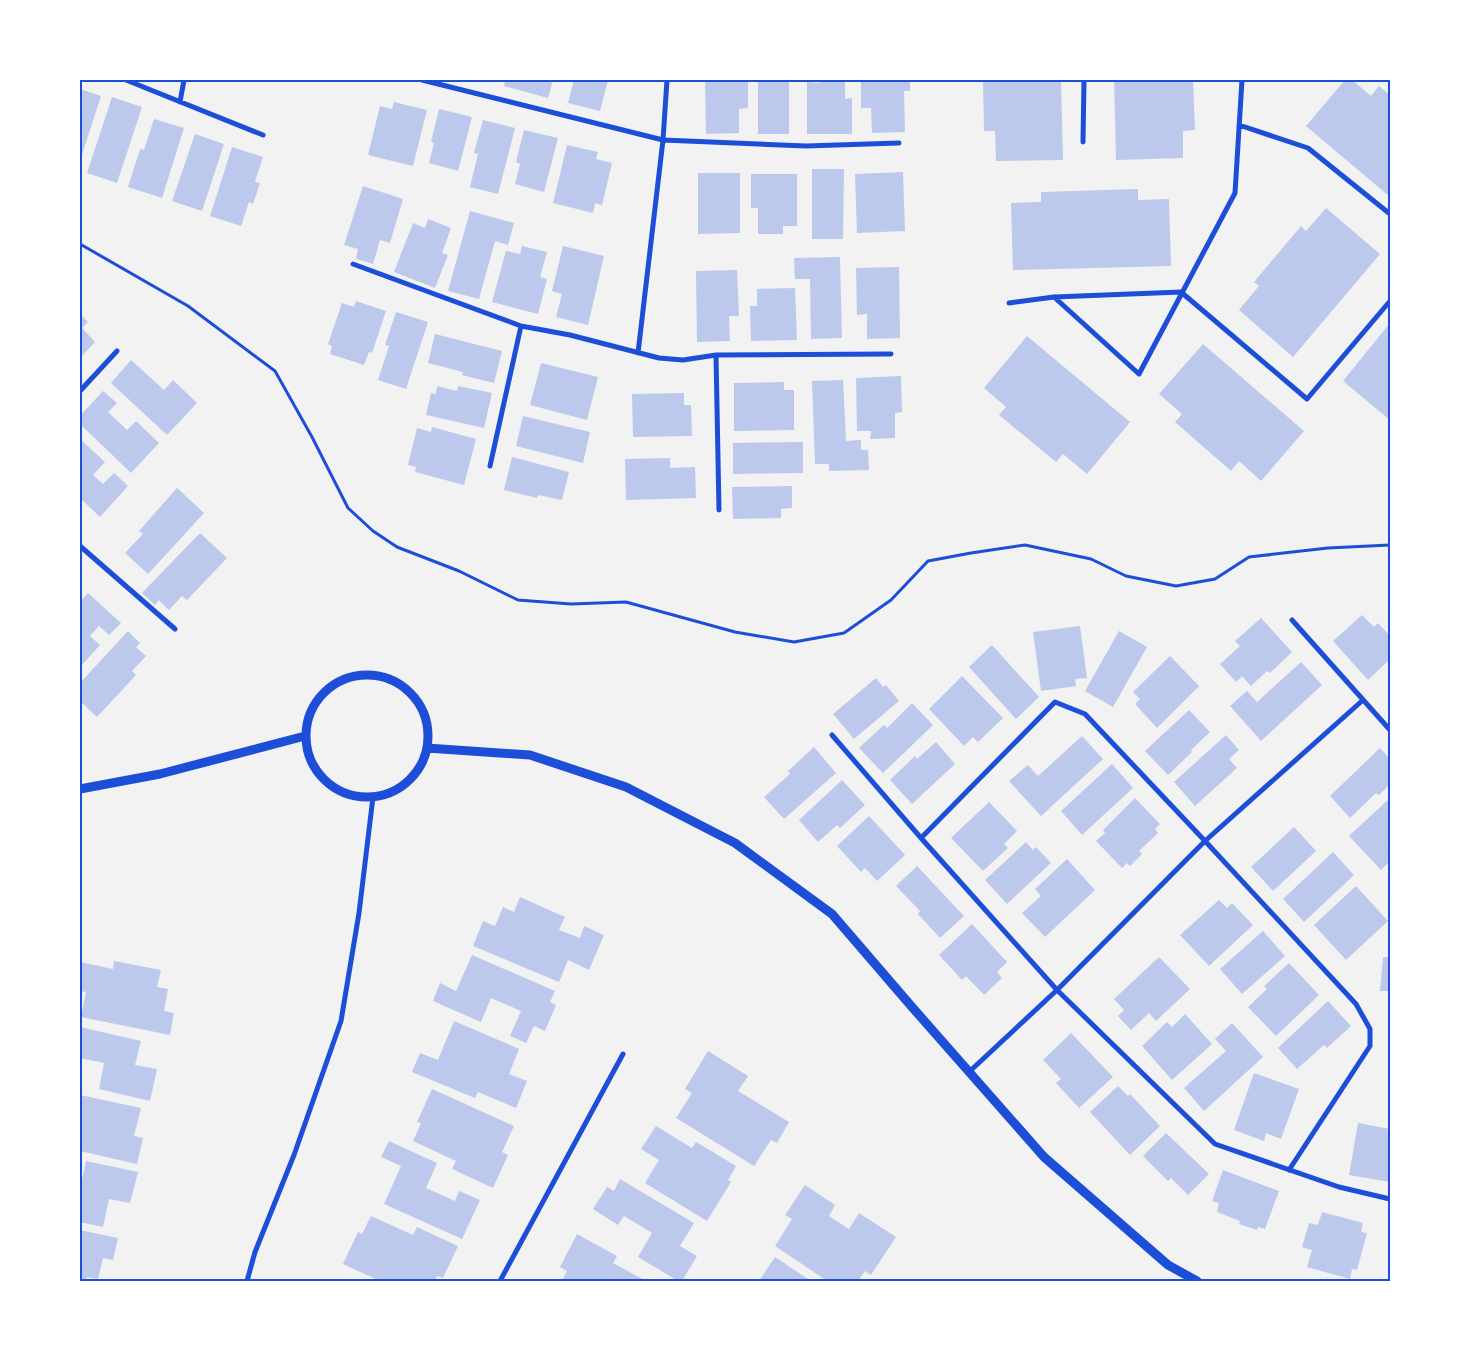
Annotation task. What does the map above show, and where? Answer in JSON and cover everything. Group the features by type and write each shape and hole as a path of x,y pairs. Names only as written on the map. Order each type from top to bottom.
{"street":[{"path":"126,80 263,135"},
{"path":"180,102 184,80"},
{"path":"422,80 663,140 806,146 899,143"},
{"path":"638,353 663,140 667,80"},
{"path":"1083,142 1084,80"},
{"path":"1054,297 1139,374 1181,292 1235,194 1242,80"},
{"path":"1239,125 1308,148 1390,214"},
{"path":"353,264 521,326 570,335 659,358 683,360 716,355 891,354"},
{"path":"1009,303 1054,297 1181,292 1307,399 1390,301"},
{"path":"490,466 521,326"},
{"path":"80,391 117,351"},
{"path":"716,355 719,510"},
{"path":"80,546 175,629"},
{"path":"1292,620 1390,730"},
{"path":"372,674 392,680 409,691 421,708 428,727 427,748 420,766 408,781 392,792 373,797 353,796 334,788 318,774 309,756 305,736 309,716 318,698 333,684 352,676 372,674"},
{"path":"969,1072 1057,990 1205,841 1363,700"},
{"path":"921,838 1055,702 1085,714 1356,1004 1370,1029 1370,1046 1288,1170"},
{"path":"832,734 921,838 1057,990 1215,1144 1339,1187 1390,1199"},
{"path":"80,789 160,774 305,736"},
{"path":"427,748 530,755 626,787 735,843 832,914 1044,1157 1168,1265 1197,1281"},
{"path":"247,1281 255,1252 294,1155 341,1021 359,913 373,797"},
{"path":"500,1281 623,1054"}],"path":[{"path":"80,244 188,306 275,371 312,437 348,508 373,531 397,547 459,571 518,600 571,604 626,602 734,632 794,642 844,632 890,600 928,561 971,553 1025,545 1091,559 1126,576 1176,586 1215,579 1249,557 1328,548 1390,545"}],"building":[{"path":"505,80 553,80 548,98 504,86"},
{"path":"574,80 608,80 600,111 568,103"},
{"path":"705,80 748,80 748,108 739,109 739,133 706,134"},
{"path":"758,80 789,80 789,134 758,134"},
{"path":"820,80 845,80 845,99 852,98 852,134 807,134 807,82 820,83"},
{"path":"861,80 910,80 910,91 904,91 905,132 872,133 871,108 861,108"},
{"path":"983,80 1061,80 1063,160 996,161 995,131 984,131"},
{"path":"1114,80 1193,80 1195,130 1183,131 1183,158 1116,160"},
{"path":"1345,80 1352,80 1371,96 1379,86 1390,95 1390,197 1306,126"},
{"path":"80,89 101,96 80,161"},
{"path":"112,97 142,107 117,183 87,173"},
{"path":"394,102 427,110 413,166 368,155 380,106 392,109"},
{"path":"439,109 472,117 458,171 429,163 434,143 431,142"},
{"path":"154,119 184,128 162,198 128,187 140,149 144,150"},
{"path":"483,120 515,128 498,194 470,187 478,154 474,153"},
{"path":"524,130 558,138 544,192 515,184 520,164 516,162"},
{"path":"195,134 224,144 202,211 172,201"},
{"path":"567,145 598,152 596,159 612,163 602,205 595,203 593,213 553,203"},
{"path":"232,147 263,157 255,182 260,183 253,204 249,202 241,226 210,216"},
{"path":"812,169 844,169 843,239 812,239"},
{"path":"903,172 905,231 857,233 855,174"},
{"path":"698,173 740,173 740,233 698,234"},
{"path":"751,174 797,174 797,226 783,226 783,234 758,234 758,208 751,208"},
{"path":"363,186 403,199 390,243 380,240 373,264 356,259 358,249 344,245"},
{"path":"1138,189 1138,200 1169,199 1171,266 1013,270 1011,203 1041,202 1041,192"},
{"path":"1326,208 1380,254 1293,357 1239,310 1259,286 1254,282 1301,226 1306,231"},
{"path":"470,211 514,223 508,245 495,241 479,299 448,291"},
{"path":"428,219 451,228 442,253 448,255 435,288 394,272 413,223 425,228"},
{"path":"522,246 547,252 540,277 547,279 538,314 492,302 506,251 520,254"},
{"path":"563,246 604,256 588,325 556,317 562,294 552,291"},
{"path":"840,257 842,338 811,339 810,279 795,279 794,258"},
{"path":"899,267 900,338 867,339 867,314 857,315 856,268"},
{"path":"737,270 739,316 729,316 730,341 697,342 696,271"},
{"path":"795,288 797,340 751,341 750,306 757,306 757,289"},
{"path":"356,301 386,311 372,353 369,352 364,365 330,354 332,346 328,344 342,303 354,307"},
{"path":"396,312 428,322 406,389 378,380 389,346 385,345"},
{"path":"80,314 88,322 82,328 95,342 80,358"},
{"path":"1390,323 1390,420 1343,381"},
{"path":"435,334 502,351 494,383 462,375 463,372 428,363"},
{"path":"1027,336 1130,422 1087,474 1063,454 1056,462 999,415 1006,407 984,388"},
{"path":"1203,344 1304,431 1261,481 1239,461 1231,471 1175,422 1182,414 1159,394"},
{"path":"131,360 164,390 173,380 197,403 167,435 111,383"},
{"path":"541,363 598,377 587,420 530,405"},
{"path":"901,376 902,412 895,413 895,438 870,439 871,431 857,431 856,378"},
{"path":"843,380 846,441 861,440 861,450 868,450 869,470 829,471 829,464 815,464 812,381"},
{"path":"784,382 784,390 794,390 794,430 734,431 734,383"},
{"path":"437,386 457,391 458,386 492,393 484,428 426,415 431,393 436,394"},
{"path":"103,391 117,403 108,412 127,430 136,421 159,443 131,473 80,424 80,416"},
{"path":"684,393 684,405 691,405 692,436 633,437 632,394"},
{"path":"523,416 590,432 583,463 516,446"},
{"path":"432,427 476,439 464,485 415,472 416,467 408,465 417,428 431,432"},
{"path":"80,439 105,462 93,475 103,484 114,473 128,486 100,517 80,498"},
{"path":"803,442 803,473 733,474 733,443"},
{"path":"512,457 569,472 562,500 538,495 537,498 504,490"},
{"path":"670,458 670,468 695,467 696,498 626,500 625,459"},
{"path":"792,486 792,508 781,509 781,518 733,519 732,487"},
{"path":"177,488 204,513 148,574 125,553 143,534 139,531"},
{"path":"200,533 227,558 187,600 182,596 169,610 159,600 155,605 142,593"},
{"path":"88,593 121,623 109,635 99,626 90,636 100,645 80,667 80,602"},
{"path":"1362,615 1374,627 1378,623 1390,636 1390,659 1368,680 1333,641"},
{"path":"1261,618 1292,652 1270,673 1267,671 1251,686 1242,676 1236,682 1220,664 1240,646 1235,641"},
{"path":"1080,626 1087,678 1075,679 1076,686 1041,691 1033,632"},
{"path":"128,631 140,643 136,647 146,656 132,671 136,675 97,717 80,701 80,683"},
{"path":"1119,631 1147,647 1113,707 1085,691"},
{"path":"992,645 1039,697 1016,719 969,667"},
{"path":"1170,656 1199,686 1157,728 1135,704 1140,699 1133,692"},
{"path":"1301,662 1322,685 1261,741 1230,706 1247,691 1257,702"},
{"path":"962,676 1003,718 978,742 973,737 964,746 929,709"},
{"path":"876,678 883,687 886,685 899,701 854,739 833,714"},
{"path":"912,703 933,725 883,773 859,748 884,725 887,728"},
{"path":"1189,710 1210,732 1168,775 1145,751"},
{"path":"1226,735 1239,750 1229,759 1237,768 1195,806 1174,782"},
{"path":"1082,736 1103,759 1041,816 1009,781 1028,765 1038,776"},
{"path":"936,742 955,764 912,804 890,780 915,756 917,759"},
{"path":"814,747 836,773 784,819 764,797 790,774 788,771"},
{"path":"1380,748 1390,759 1390,784 1379,795 1376,793 1350,818 1330,796"},
{"path":"1112,764 1133,788 1082,835 1061,811"},
{"path":"842,780 865,805 840,828 837,825 818,842 799,820"},
{"path":"1135,798 1160,824 1155,829 1158,833 1139,851 1142,854 1130,866 1127,863 1122,868 1096,841 1105,833 1103,830"},
{"path":"1390,798 1390,842 1387,844 1390,847 1390,861 1381,870 1349,836"},
{"path":"989,802 1017,831 1004,844 1008,848 983,871 951,838"},
{"path":"869,816 905,855 877,881 865,868 861,872 837,846"},
{"path":"1294,827 1316,851 1273,891 1251,867"},
{"path":"1026,842 1033,850 1036,847 1051,863 1007,904 985,880"},
{"path":"1333,852 1354,875 1304,922 1283,899"},
{"path":"1067,859 1095,890 1045,937 1022,913 1041,896 1035,889"},
{"path":"917,866 964,916 940,938 918,914 920,911 896,886"},
{"path":"1356,886 1388,921 1346,960 1314,925"},
{"path":"520,897 565,917 559,930 580,938 584,926 604,935 589,970 568,960 559,982 473,946 483,921 495,926 503,907 514,912"},
{"path":"1219,900 1227,908 1232,903 1253,925 1209,966 1180,935"},
{"path":"972,924 1007,962 997,972 1002,978 984,995 966,976 962,980 939,955"},
{"path":"1263,931 1285,956 1242,994 1220,969"},
{"path":"472,955 555,991 550,1002 556,1005 545,1031 534,1026 526,1043 510,1036 521,1011 491,998 481,1022 433,1001 440,983 456,991"},
{"path":"1159,957 1190,989 1156,1021 1149,1013 1131,1030 1118,1016 1124,1010 1114,999"},
{"path":"1383,957 1390,957 1390,991 1380,991"},
{"path":"114,961 161,970 157,987 168,989 164,1011 174,1013 170,1035 81,1017 86,992 80,991 80,962 113,969"},
{"path":"1289,963 1319,995 1276,1036 1248,1007 1267,989 1264,986"},
{"path":"1328,1001 1351,1026 1327,1048 1324,1045 1297,1069 1278,1048"},
{"path":"1185,1014 1212,1044 1172,1080 1142,1046 1167,1022 1172,1027"},
{"path":"454,1021 519,1049 509,1074 527,1081 516,1108 478,1092 475,1098 412,1072 420,1053 438,1060"},
{"path":"1232,1023 1263,1057 1204,1111 1184,1088 1226,1051 1215,1039"},
{"path":"80,1027 141,1041 135,1065 157,1069 150,1101 99,1089 104,1063 80,1058"},
{"path":"1071,1033 1113,1077 1079,1108 1056,1083 1061,1079 1043,1060"},
{"path":"708,1051 748,1076 738,1091 789,1122 777,1143 771,1140 754,1166 676,1118 692,1093 685,1089"},
{"path":"1254,1073 1299,1089 1281,1139 1266,1133 1264,1141 1234,1130"},
{"path":"1118,1086 1128,1096 1130,1094 1160,1126 1130,1155 1090,1112"},
{"path":"432,1089 514,1126 502,1152 508,1155 493,1188 452,1169 456,1161 413,1141 421,1123 417,1122"},
{"path":"80,1095 141,1108 134,1136 143,1138 137,1164 80,1151"},
{"path":"1358,1123 1390,1129 1390,1182 1349,1175"},
{"path":"656,1126 692,1148 696,1142 736,1166 728,1180 731,1182 707,1221 645,1183 659,1160 641,1149"},
{"path":"1166,1133 1209,1174 1188,1195 1171,1178 1168,1181 1143,1156"},
{"path":"389,1141 437,1163 426,1188 455,1201 459,1191 480,1200 462,1239 384,1204 401,1166 381,1157"},
{"path":"86,1161 138,1172 130,1203 109,1199 103,1227 80,1222 80,1189"},
{"path":"1223,1170 1279,1191 1265,1229 1258,1227 1257,1230 1239,1224 1240,1221 1217,1212 1219,1203 1212,1201"},
{"path":"620,1179 694,1223 680,1246 697,1256 682,1281 678,1281 638,1257 652,1233 624,1216 618,1225 593,1209 607,1187 614,1191"},
{"path":"805,1185 835,1205 829,1216 849,1229 859,1213 896,1237 871,1275 865,1271 858,1281 827,1281 775,1246 792,1219 785,1215"},
{"path":"1322,1212 1363,1223 1361,1232 1367,1233 1357,1270 1352,1269 1350,1279 1307,1267 1312,1250 1302,1247 1309,1223 1318,1225"},
{"path":"371,1216 413,1235 417,1227 458,1246 443,1278 437,1276 435,1281 380,1281 343,1264 358,1232 362,1234"},
{"path":"80,1230 118,1238 113,1260 103,1258 98,1279 87,1277 86,1281 80,1281"},
{"path":"577,1234 617,1256 613,1263 646,1281 562,1281 567,1271 560,1267"},
{"path":"775,1257 811,1281 759,1281"}]}
